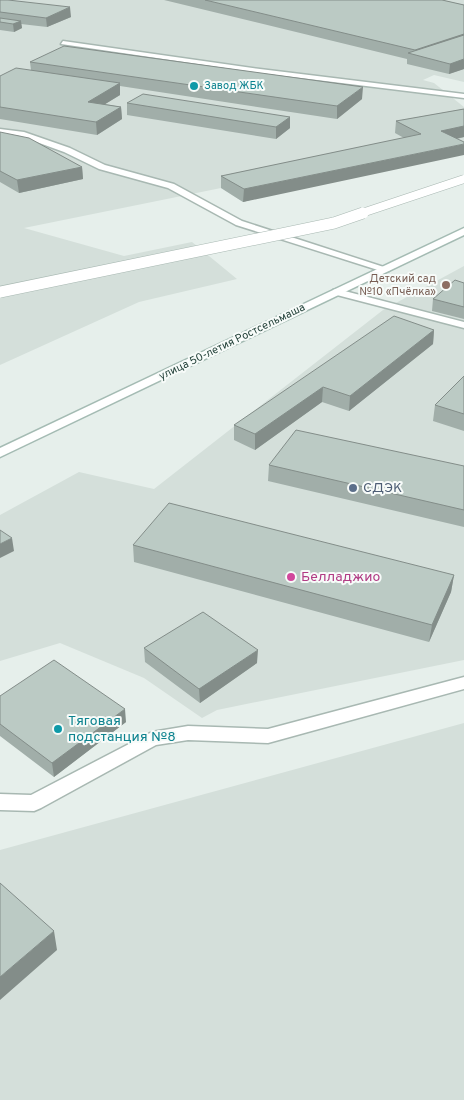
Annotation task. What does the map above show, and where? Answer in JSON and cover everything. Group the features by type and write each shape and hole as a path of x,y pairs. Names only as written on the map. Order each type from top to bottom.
{"main road":[{"path":"63,43 260,71 464,96"},
{"path":"0,131 21,134 67,150 102,167 170,186 238,223 385,269"},
{"path":"0,292 334,223 464,178"},
{"name":"улица 50-летия Ростсельмаша","path":"0,453 464,231"},
{"path":"337,292 464,325"},
{"path":"0,802 34,803 152,739 188,732 268,736 464,684"}],"shaded area":[{"path":"0,0 464,0 464,82 434,75 423,80 434,83 464,107 464,142 243,202 221,188 24,228 124,256 192,242 237,279 139,302 0,365"},
{"path":"464,266 464,660 217,710 202,718 144,678 60,643 0,661 0,515 79,472 154,489 383,310"},
{"path":"464,723 464,1100 0,1100 0,850"}],"building":[{"path":"0,0 70,7 46,18 0,12"},
{"path":"205,0 442,0 464,5 464,34 415,50"},
{"path":"0,18 21,21 13,24 0,22"},
{"path":"464,35 464,59 450,64 408,53"},
{"path":"64,46 363,87 337,106 30,62"},
{"path":"16,68 120,83 88,102 121,107 96,122 0,107 0,76"},
{"path":"143,94 290,117 276,127 127,103"},
{"path":"464,109 464,126 441,131 464,142 464,144 244,189 221,176 421,134 396,121"},
{"path":"0,132 29,138 82,167 17,180 0,171"},
{"path":"455,280 464,283 464,307 433,299"},
{"path":"394,316 434,330 350,396 323,387 255,434 234,425"},
{"path":"464,376 464,414 435,405"},
{"path":"296,430 464,466 464,510 269,465"},
{"name":"Белладжио","path":"169,503 454,575 432,625 133,545"},
{"path":"0,530 12,538 0,544"},
{"path":"203,612 258,650 199,689 144,648"},
{"name":"Тяговая подстанция №8","path":"54,660 125,709 52,763 0,724 0,696"},
{"path":"0,883 54,931 0,977"}],"place":[{"name":"Завод ЖБК","path":"194,86"},
{"name":"Детский сад №10 «Пчёлка»","path":"446,285"},
{"name":"СДЭК","path":"353,488"},
{"name":"Белладжио","path":"291,577"},
{"name":"Тяговая подстанция №8","path":"58,729"}]}
